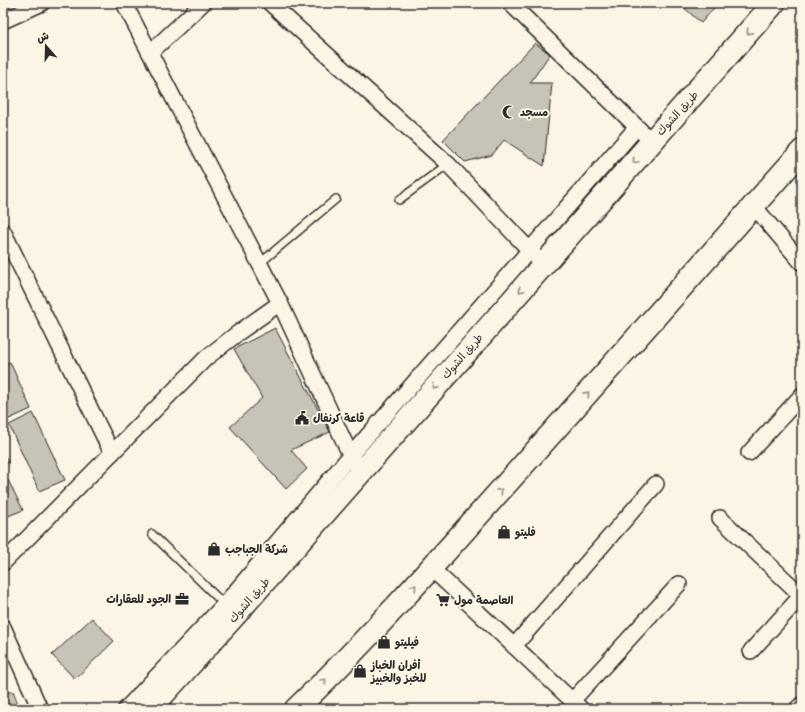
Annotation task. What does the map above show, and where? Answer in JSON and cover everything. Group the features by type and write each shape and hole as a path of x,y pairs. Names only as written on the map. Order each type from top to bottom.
{"main road":[{"name":"طريق الشوك","path":"150,709 230,610 355,464 644,134 774,3"},
{"path":"296,709 353,652 431,568 609,370 802,151"}],"street":[{"path":"3,21 42,3"},
{"path":"124,3 280,303 355,464"},
{"path":"150,54 203,3"},
{"path":"270,3 448,164 536,258"},
{"path":"510,3 644,134"},
{"path":"753,205 802,263"},
{"path":"3,231 112,453"},
{"path":"3,563 206,358 280,303"},
{"path":"749,454 802,395"},
{"path":"514,646 656,484"},
{"path":"720,518 802,595 751,651"},
{"path":"431,568 576,705 679,584"},
{"path":"126,709 230,610"},
{"path":"3,627 40,709"},
{"path":"797,709 802,704"}],"lane":[{"path":"399,200 448,164"},
{"path":"260,264 336,199"},
{"path":"152,534 230,610"}],"building":[{"path":"679,3 718,3 701,23"},
{"name":"مسجد","path":"535,43 550,54 530,83 552,83 544,166 504,140 492,155 465,162 443,140"},
{"path":"275,328 330,432 291,450 307,469 286,489 230,427 262,398 234,349"},
{"path":"10,362 31,409 7,420 3,410 3,365"},
{"path":"33,413 65,480 39,491 9,425"},
{"path":"3,452 8,462 3,464"},
{"path":"8,480 23,510 3,518 3,482"},
{"path":"92,618 114,641 75,679 52,655"},
{"path":"13,691 20,709 3,709 3,694"}],"place":[{"name":"مسجد","path":"509,112"},
{"name":"قاعة كرنفال","path":"302,418"},
{"name":"فليتو","path":"504,532"},
{"name":"شركة الجباجب","path":"214,549"},
{"name":"الجود للعقارات","path":"182,599"},
{"name":"العاصمة مول","path":"443,600"},
{"name":"فيليتو","path":"384,642"},
{"name":"أفران الخباز للخبز والخبيز","path":"360,671"}]}
